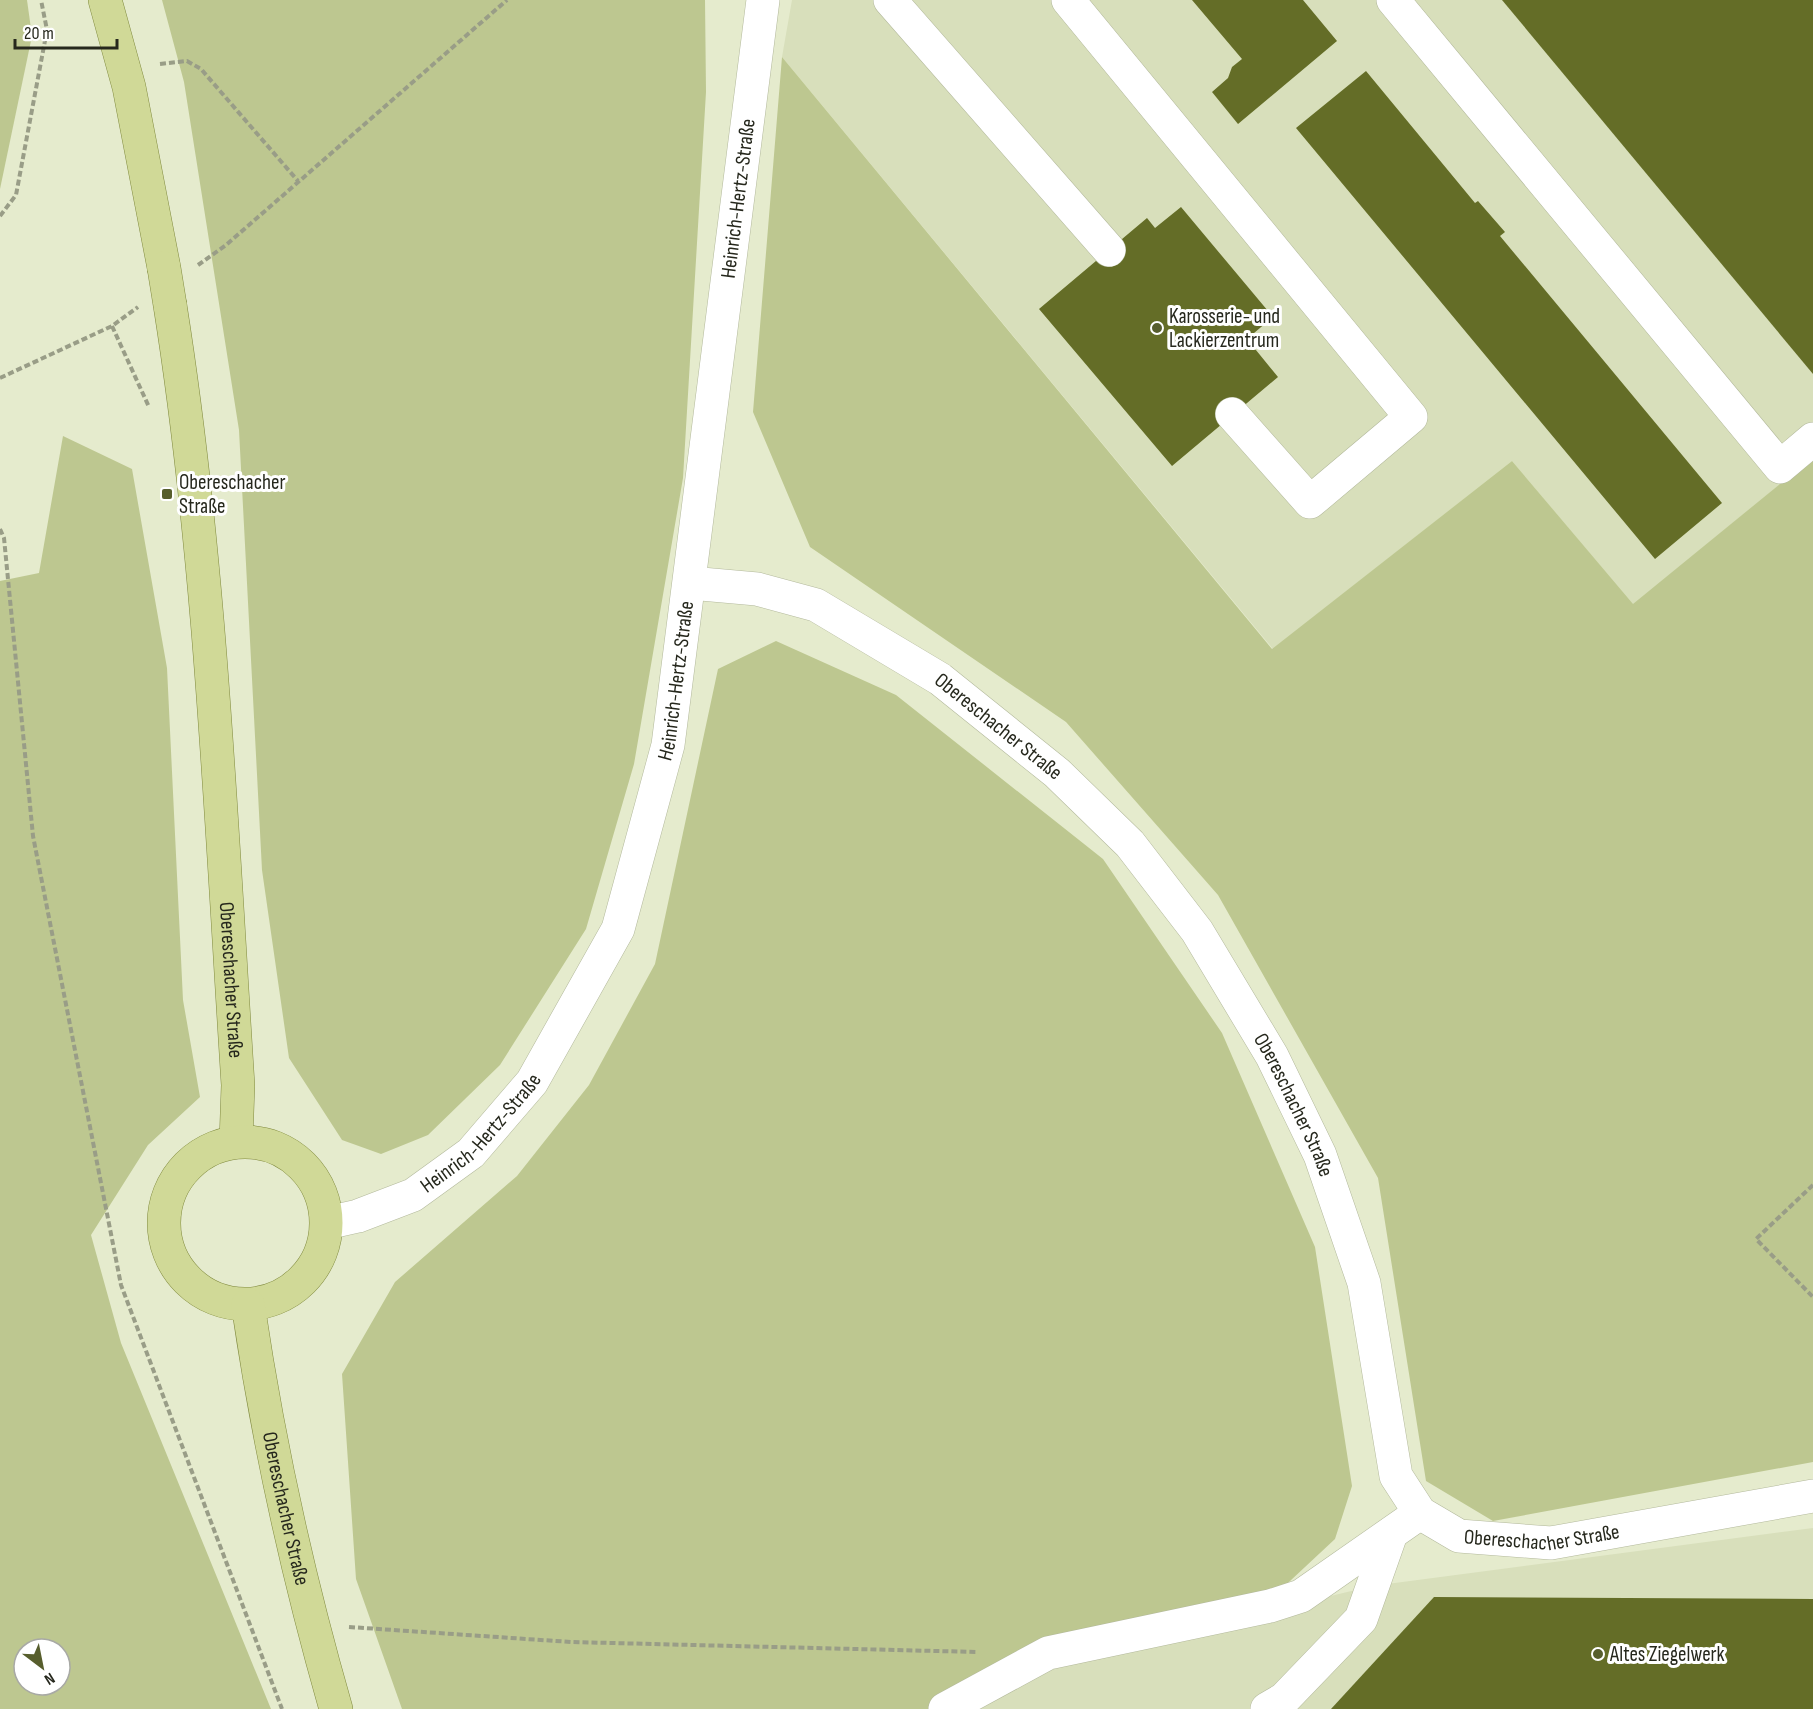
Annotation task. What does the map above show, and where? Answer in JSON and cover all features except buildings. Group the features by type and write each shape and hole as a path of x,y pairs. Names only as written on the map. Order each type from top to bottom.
{"main road":[{"name":"Obereschacher Straße","path":"105,0 129,87 164,268 192,453 209,628 238,1085 236,1142"},
{"path":"236,1142 259,1143 281,1150 300,1163 315,1180 324,1201 327,1224 324,1244 316,1263 304,1280 288,1293 269,1301 248,1305 228,1303 208,1296 191,1284 177,1268 168,1249 164,1229 168,1198 183,1171 198,1157 216,1147 236,1142"},
{"name":"Obereschacher Straße","path":"248,1305 256,1361 312,1625 336,1709"}],"street":[{"name":"Heinrich-Hertz-Straße","path":"327,1224 358,1216 413,1195 471,1153 532,1082 618,929 668,745 764,0"},
{"path":"890,0 1109,250"},
{"path":"1068,0 1411,417 1310,502 1232,414"},
{"path":"1393,0 1780,466 1813,439"},
{"name":"Obereschacher Straße","path":"690,583 757,589 816,605 940,679 1057,773 1130,844 1197,931 1272,1056 1320,1155 1364,1283 1396,1476 1420,1513 1459,1536 1551,1543 1813,1496"},
{"path":"945,1709 1048,1653 1270,1606 1301,1596 1420,1513"},
{"path":"1267,1709 1284,1699 1361,1618 1391,1533"}],"path":[{"path":"0,216 16,195 47,30 41,0"},
{"path":"226,245 507,0"},
{"path":"160,64 187,61 201,69 298,181"},
{"path":"0,378 112,326 151,412"},
{"path":"0,529 4,538 33,836 121,1285 282,1709"},
{"path":"1813,1185 1756,1239 1813,1297"},
{"path":"312,1625 571,1642 988,1652"}],"shaded area":[{"path":"0,0 27,0 32,36 0,189"},
{"path":"162,0 705,0 706,92 683,478 634,764 586,929 500,1065 428,1135 381,1154 342,1140 289,1058 262,870 239,430 184,82"},
{"path":"792,0 1813,0 1813,457 1633,605 1512,461 1273,649 782,57"},
{"path":"782,57 1272,649 1512,461 1633,604 1813,457 1813,1462 1493,1521 1426,1481 1378,1178 1218,895 1066,722 810,547 753,412"},
{"path":"63,436 132,469 167,668 183,1000 200,1097 148,1145 91,1235 121,1343 271,1709 0,1709 0,581 39,573"},
{"path":"776,641 896,695 1103,859 1222,1033 1315,1247 1352,1486 1335,1539 1275,1595 1054,1642 961,1709 402,1709 356,1579 342,1374 395,1282 517,1176 589,1085 655,964 718,669"},
{"path":"1813,1528 1813,1709 968,1709 1052,1664 1372,1586"}],"place":[{"name":"Karosserie- und Lackierzentrum","path":"1157,328"},
{"name":"Obereschacher Straße","path":"167,494"},
{"name":"Altes Ziegelwerk","path":"1598,1654"}]}
